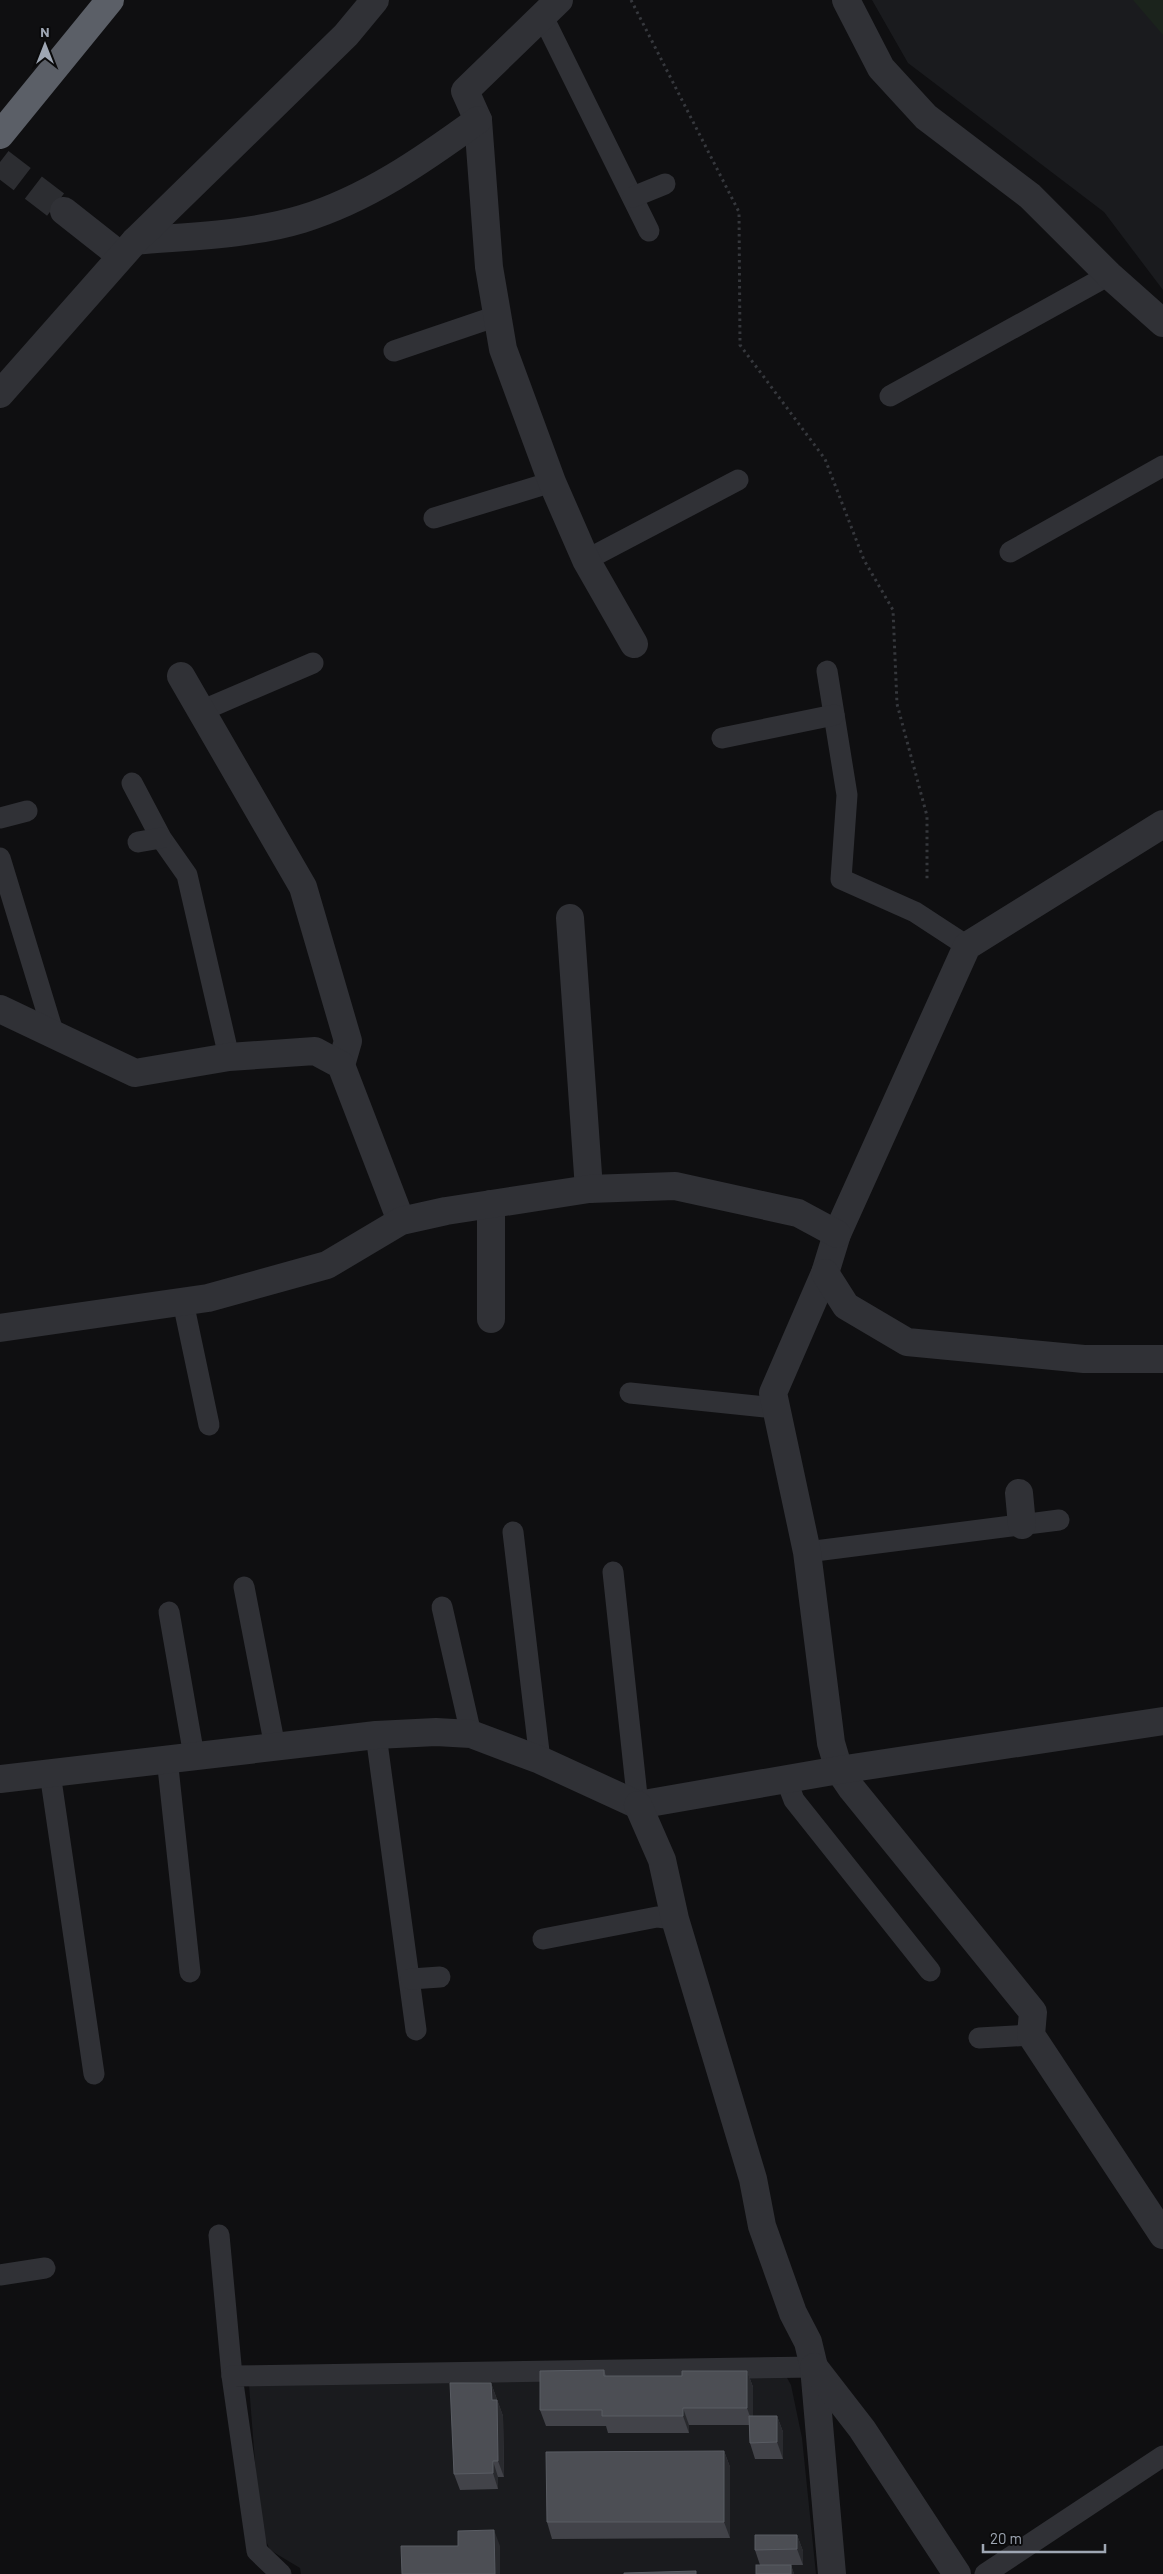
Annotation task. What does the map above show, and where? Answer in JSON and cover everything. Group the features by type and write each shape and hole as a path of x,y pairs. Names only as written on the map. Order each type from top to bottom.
{"highway":[{"path":"0,135 110,0"}],"street":[{"path":"0,394 128,248 346,36 376,0"},
{"path":"846,0 881,68 926,117 1030,196 1109,275 1163,323"},
{"path":"551,8 465,91 478,120 489,267 506,358 552,482 586,560 634,644"},
{"path":"64,211 128,248 234,232 302,219 375,189 442,146 478,120"},
{"path":"182,676 303,887 348,1041 341,1065 401,1221"},
{"path":"1163,824 967,946 837,1234 825,1273 773,1393 807,1552 831,1743 839,1770 852,1790 1033,2012 1031,2035 1163,2235"},
{"path":"570,918 589,1189"},
{"path":"0,1009 135,1073 229,1057 315,1051 341,1065"},
{"path":"0,1328 208,1298 327,1265 401,1221 491,1204 589,1189 675,1186 798,1213 837,1234"},
{"path":"491,1204 491,1319"},
{"path":"825,1273 846,1306 907,1342 1084,1360 1163,1359"},
{"path":"1019,1493 1022,1524"},
{"path":"0,1779 376,1735 436,1732 471,1734 540,1760 638,1805 839,1770 1163,1721"},
{"path":"638,1805 662,1860 675,1919 753,2179 762,2226 793,2313 808,2342 814,2367 832,2574"},
{"path":"814,2367 862,2429 957,2574"}],"lane":[{"path":"551,8 632,197 649,231"},
{"path":"632,197 665,184"},
{"path":"890,396 1109,275"},
{"path":"394,351 497,316"},
{"path":"1010,552 1163,466"},
{"path":"586,560 738,480"},
{"path":"434,518 552,482"},
{"path":"202,711 313,663"},
{"path":"827,671 847,795 841,878 927,920 967,946"},
{"path":"722,738 834,715"},
{"path":"132,783 161,838 187,875 229,1057"},
{"path":"0,818 27,811"},
{"path":"138,842 161,838"},
{"path":"0,858 54,1035"},
{"path":"183,1302 209,1425"},
{"path":"630,1393 775,1408"},
{"path":"807,1552 1059,1520"},
{"path":"513,1532 540,1760"},
{"path":"613,1572 638,1805"},
{"path":"244,1587 275,1747"},
{"path":"442,1607 471,1734"},
{"path":"169,1612 194,1756"},
{"path":"376,1735 411,1979 416,2030"},
{"path":"167,1758 190,1972"},
{"path":"50,1772 94,2074"},
{"path":"786,1779 794,1800 930,1971"},
{"path":"543,1939 657,1917 675,1919"},
{"path":"411,1979 440,1977"},
{"path":"979,2038 1031,2035"},
{"path":"219,2235 232,2376 256,2551 280,2574"},
{"path":"0,2274 45,2268"},
{"path":"232,2376 814,2367"},
{"path":"985,2574 1163,2456"}],"path":[{"path":"631,0 739,212 740,345 825,459 864,560 893,610 897,704 927,816 927,920"}],"shaded area":[{"path":"872,0 1163,0 1163,290 1104,212 908,63"},
{"path":"1133,0 1163,0 1163,35"},
{"path":"786,2376 791,2385 802,2438 816,2574 301,2574 300,2568 270,2550 260,2527 249,2385"}],"building":[{"path":"604,2370 604,2376 682,2376 682,2371 747,2371 747,2408 683,2408 683,2416 602,2416 602,2410 540,2410 540,2371"},
{"path":"450,2383 491,2383 492,2400 497,2400 498,2461 493,2461 493,2473 454,2474"},
{"path":"749,2416 777,2416 777,2442 750,2443"},
{"path":"724,2451 724,2522 547,2522 546,2452"},
{"path":"494,2530 495,2574 402,2574 401,2546 458,2546 458,2531"},
{"path":"755,2535 797,2535 797,2549 755,2550"},
{"path":"756,2565 791,2565 791,2574 756,2574"},
{"path":"696,2571 696,2574 624,2574 624,2573"}],"tunnel":[{"path":"0,162 64,211"}]}
